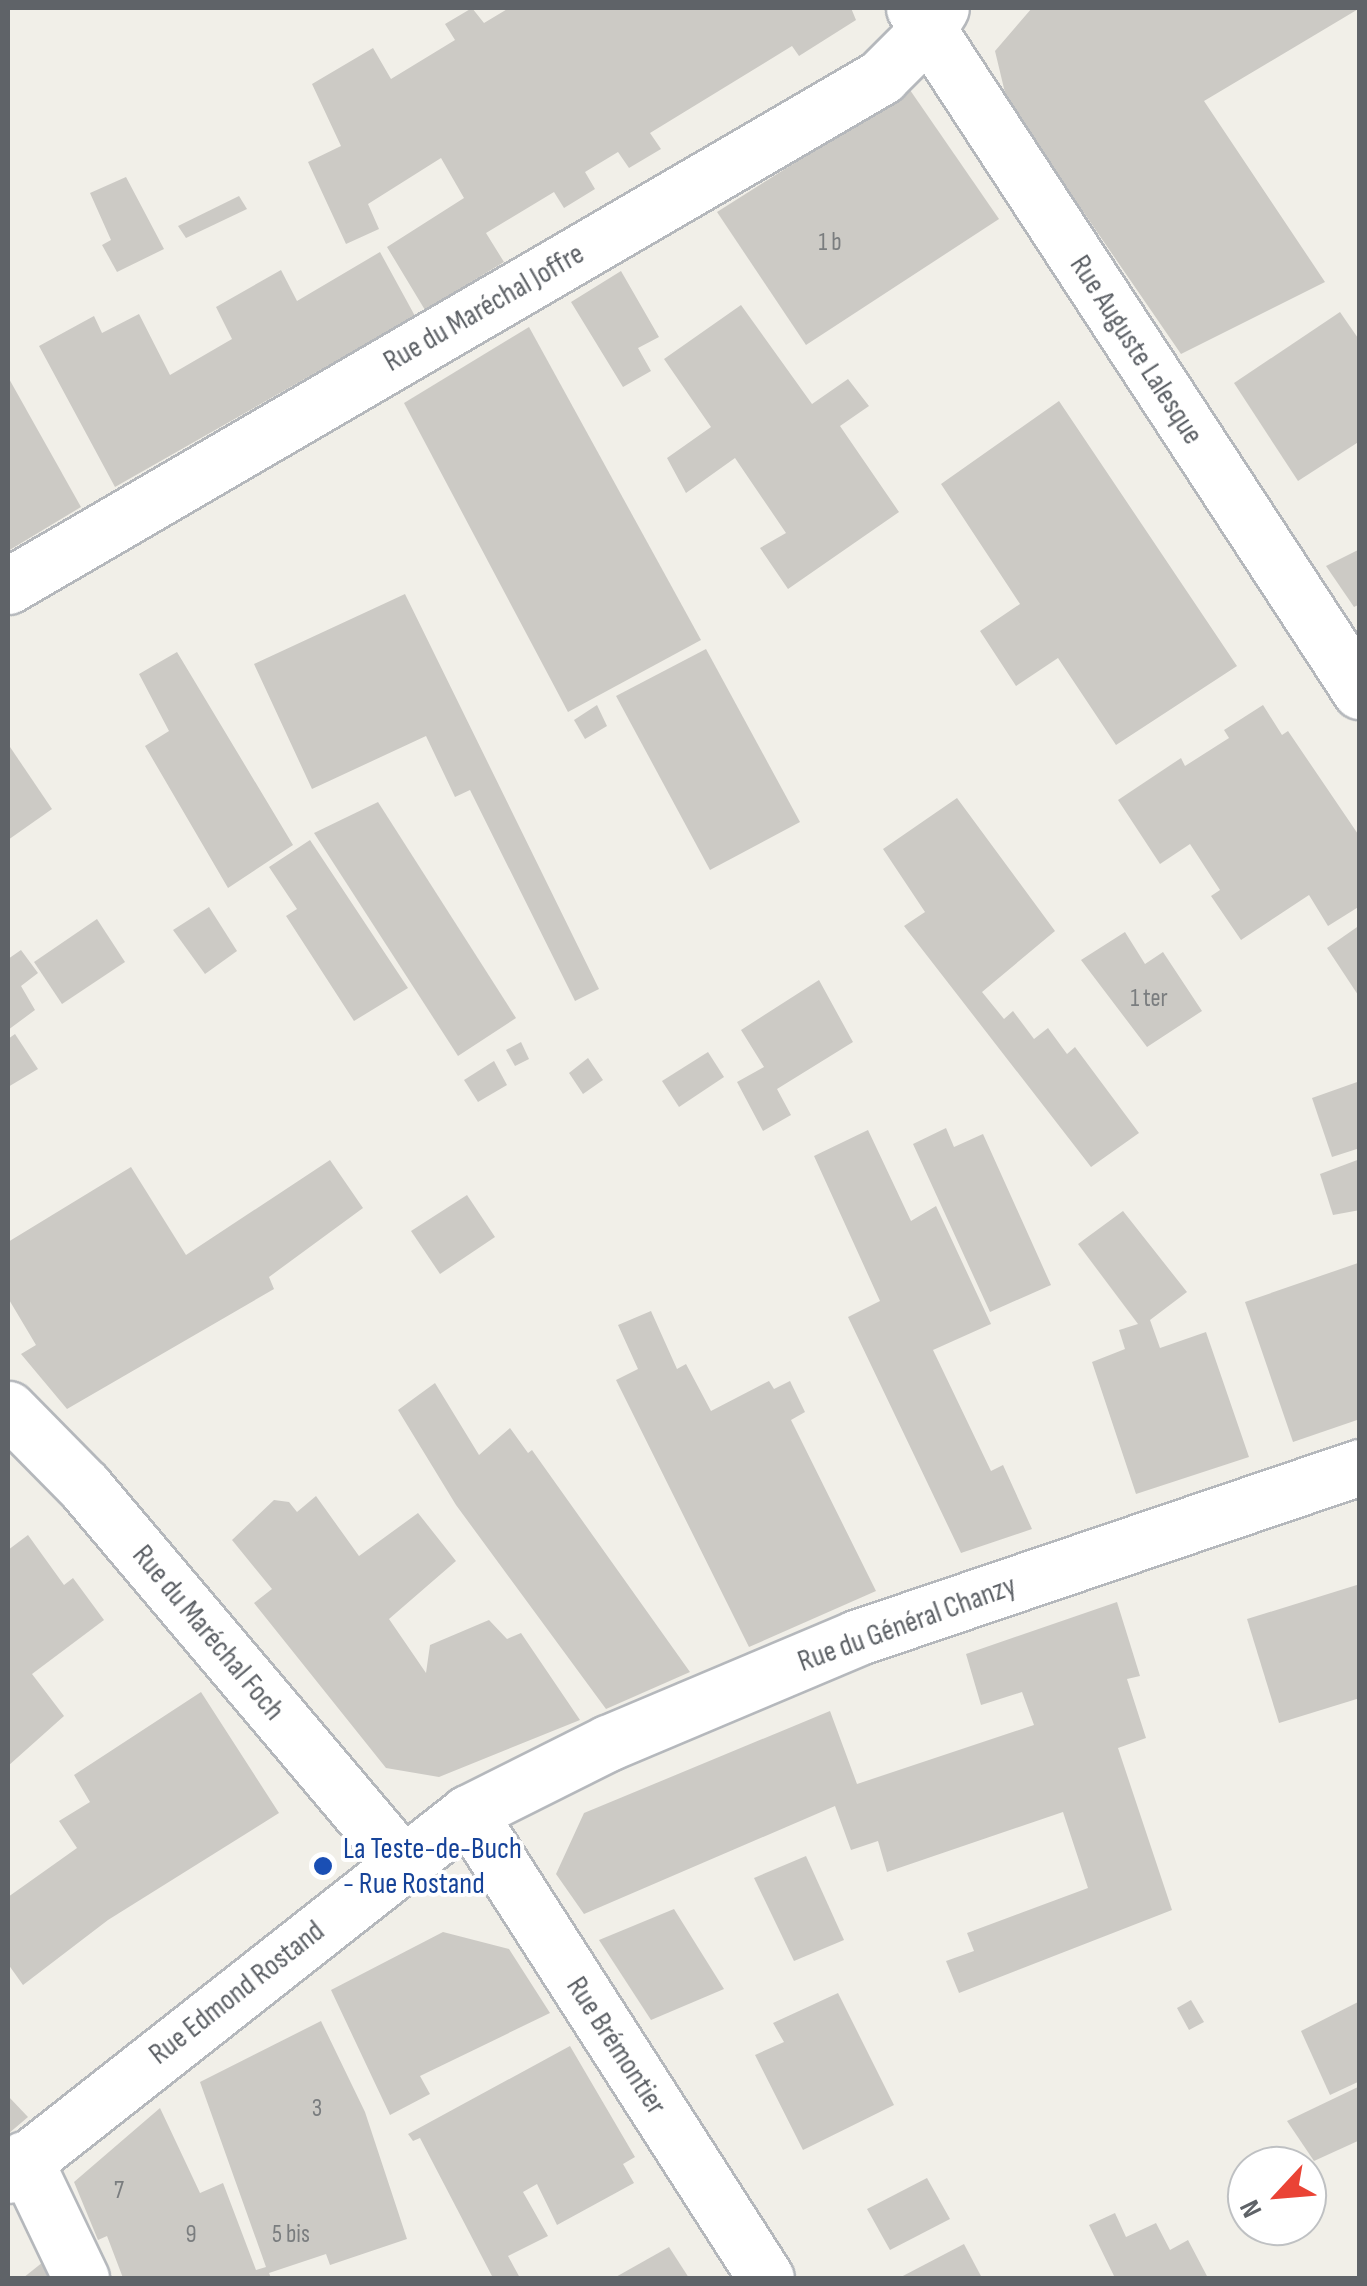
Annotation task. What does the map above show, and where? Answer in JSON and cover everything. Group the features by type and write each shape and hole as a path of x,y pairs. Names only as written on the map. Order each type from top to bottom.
{"street":[{"name":"Rue du Maréchal Joffre","path":"8,586 881,76 927,16"},
{"name":"Rue Auguste Lalesque","path":"927,16 1360,691"},
{"name":"Rue du Maréchal Foch","path":"8,1409 84,1486 402,1862"},
{"name":"Rue du Général Chanzy","path":"468,1813 608,1743 856,1638 1360,1468"},
{"name":"Rue Edmond Rostand","path":"16,2167 468,1813"},
{"name":"Rue Brémontier","path":"468,1813 766,2278"},
{"path":"16,2167 81,2278"}],"building":[{"path":"472,8 484,23 509,8 851,8 856,20 799,56 792,46 650,133 661,149 629,168 618,152 585,172 595,189 564,208 554,192 486,233 504,262 425,310 387,247 464,198 441,158 368,204 379,229 346,244 308,162 341,146 312,84 373,48 391,79 455,40 445,24"},
{"path":"1032,8 1360,8 1204,101 1325,282 1181,354 1007,101 995,51"},
{"path":"910,90 999,219 806,345 717,212"},
{"path":"126,177 164,249 117,272 102,245 111,240 90,193"},
{"path":"239,196 247,209 186,238 178,226"},
{"path":"380,252 415,316 115,487 39,346 94,316 102,333 139,314 170,375 232,339 216,307 281,270 297,301"},
{"path":"621,271 659,337 638,348 651,371 623,387 571,302"},
{"path":"741,305 812,404 848,379 869,406 840,426 899,512 788,589 760,548 786,533 735,458 686,493 667,458 711,427 664,359"},
{"path":"1340,312 1360,341 1360,441 1298,481 1234,383"},
{"path":"529,327 701,640 568,712 404,403"},
{"path":"8,377 81,507 8,551"},
{"path":"1059,401 1237,666 1116,745 1058,658 1016,686 980,631 1020,604 941,484"},
{"path":"1360,549 1360,604 1354,607 1326,566"},
{"path":"405,594 599,989 575,1001 470,790 455,797 426,736 312,789 254,664"},
{"path":"706,649 800,822 710,870 616,696"},
{"path":"177,652 293,845 228,888 145,746 169,731 139,674"},
{"path":"597,705 607,726 585,739 574,720"},
{"path":"1263,705 1282,735 1288,731 1360,837 1360,906 1328,926 1309,895 1241,940 1211,896 1220,890 1190,844 1160,864 1118,800 1181,758 1185,766 1229,738 1224,730"},
{"path":"8,744 52,809 8,840"},
{"path":"957,798 1055,931 982,992 1004,1019 1013,1011 1034,1039 1048,1028 1067,1054 1075,1047 1139,1133 1091,1167 904,926 925,912 883,849"},
{"path":"378,802 516,1018 458,1056 314,833"},
{"path":"310,840 408,988 354,1021 286,916 297,909 269,867"},
{"path":"209,907 237,951 205,974 173,930"},
{"path":"97,919 125,962 62,1004 34,962"},
{"path":"1360,925 1360,998 1327,948"},
{"path":"1125,932 1145,964 1163,952 1202,1011 1147,1047 1081,960"},
{"path":"21,950 38,973 21,986 35,1010 8,1030 8,959"},
{"path":"819,980 853,1042 777,1089 791,1115 763,1131 737,1082 764,1067 741,1030"},
{"path":"15,1034 38,1069 8,1087 8,1039"},
{"path":"521,1042 529,1059 515,1066 506,1050"},
{"path":"708,1052 724,1077 679,1107 662,1081"},
{"path":"588,1058 603,1080 583,1094 569,1073"},
{"path":"494,1061 507,1085 478,1102 464,1080"},
{"path":"1360,1081 1360,1148 1332,1157 1312,1098"},
{"path":"946,1128 954,1147 983,1134 1051,1285 990,1312 913,1144"},
{"path":"868,1130 911,1221 936,1206 991,1324 933,1350 991,1471 1003,1465 1032,1529 961,1553 848,1317 880,1301 814,1156"},
{"path":"1360,1159 1360,1210 1333,1215 1320,1174"},
{"path":"330,1160 363,1208 269,1277 274,1289 67,1409 21,1354 36,1345 8,1298 8,1242 131,1167 186,1255"},
{"path":"467,1195 495,1237 440,1274 411,1231"},
{"path":"1123,1211 1187,1292 1150,1320 1160,1348 1206,1332 1249,1457 1136,1494 1092,1362 1125,1349 1119,1330 1138,1324 1078,1244"},
{"path":"1358,1263 1360,1419 1293,1442 1245,1302"},
{"path":"651,1311 677,1369 686,1364 711,1411 769,1381 774,1389 790,1381 805,1412 791,1420 876,1591 749,1647 616,1380 638,1369 618,1325"},
{"path":"435,1383 479,1455 510,1428 528,1453 532,1450 690,1672 606,1709 456,1505 398,1410"},
{"path":"316,1496 359,1556 418,1513 456,1561 389,1619 426,1673 430,1645 489,1620 507,1639 521,1633 580,1720 439,1777 386,1768 254,1603 272,1589 232,1540 274,1500 289,1502 297,1512"},
{"path":"28,1535 64,1585 73,1578 104,1620 32,1674 64,1716 8,1766 8,1550"},
{"path":"1360,1584 1360,1698 1279,1723 1247,1619"},
{"path":"1117,1602 1140,1676 1127,1679 1146,1738 1118,1748 1172,1910 959,1993 946,1961 974,1951 967,1933 1088,1888 1063,1812 887,1872 878,1841 851,1850 835,1806 584,1914 556,1874 584,1813 830,1711 857,1784 1034,1725 1022,1692 981,1705 966,1654"},
{"path":"201,1692 279,1813 108,1920 23,1985 8,1964 8,1897 77,1848 59,1821 90,1802 74,1775"},
{"path":"806,1856 844,1940 794,1961 754,1878"},
{"path":"674,1909 724,1989 651,2020 599,1940"},
{"path":"443,1932 509,1949 550,2013 420,2076 430,2094 390,2115 331,1990"},
{"path":"838,1993 894,2105 803,2150 755,2055 784,2042 773,2023"},
{"path":"1191,2000 1204,2022 1189,2030 1177,2008"},
{"path":"1360,2001 1360,2081 1330,2095 1301,2031"},
{"path":"321,2021 365,2112 407,2239 330,2265 326,2254 269,2273 271,2278 123,2278 107,2236 98,2240 74,2182 160,2108 200,2193 223,2183 256,2270 266,2267 200,2082"},
{"path":"570,2046 635,2157 623,2164 634,2183 557,2225 537,2184 523,2192 548,2236 508,2256 520,2278 493,2278 420,2138 413,2141 408,2134"},
{"path":"1360,2086 1360,2140 1327,2155 1327,2146 1304,2146 1287,2121"},
{"path":"8,2096 28,2117 8,2134"},
{"path":"927,2178 950,2219 890,2250 867,2209"},
{"path":"1115,2213 1126,2237 1156,2223 1170,2250 1188,2240 1208,2278 1115,2278 1089,2225"},
{"path":"964,2244 982,2278 899,2278"},
{"path":"669,2247 689,2278 614,2278"},
{"path":"48,2258 58,2278 23,2278"}],"place":[{"name":"La Teste-de-Buch - Rue Rostand","path":"323,1866"}]}
